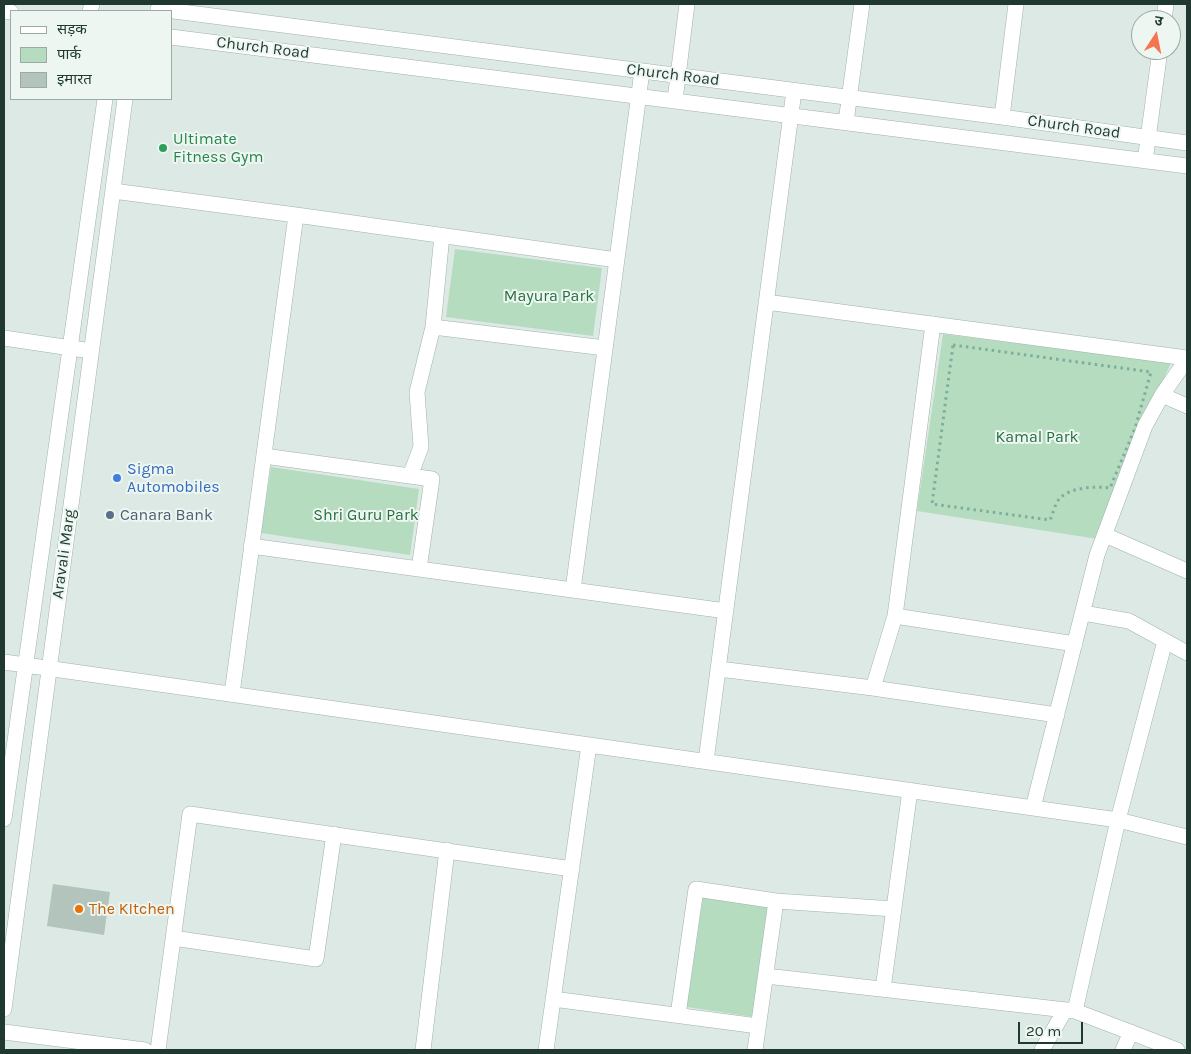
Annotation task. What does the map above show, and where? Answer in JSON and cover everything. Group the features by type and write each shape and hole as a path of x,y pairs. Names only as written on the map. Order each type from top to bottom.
{"street":[{"path":"676,100 686,4"},
{"path":"846,122 862,4"},
{"path":"1002,117 1016,4"},
{"name":"Church Road","path":"158,8 1002,117 1187,143"},
{"name":"Church Road","path":"172,37 1187,166"},
{"path":"1145,161 1159,60"},
{"path":"573,590 642,71"},
{"path":"706,761 794,90"},
{"name":"Aravali Marg","path":"4,819 105,100"},
{"name":"Aravali Marg","path":"4,1009 6,974 125,100"},
{"path":"113,191 617,260"},
{"path":"232,694 296,215"},
{"path":"410,476 421,447 417,392 433,327 442,235"},
{"path":"766,302 1187,359 1162,395 1145,426 1097,555 1033,808"},
{"path":"873,688 895,616 933,324"},
{"path":"433,327 605,348"},
{"path":"4,338 92,351"},
{"path":"1162,395 1187,406"},
{"path":"264,456 432,479 419,569"},
{"path":"1105,534 1187,571"},
{"path":"251,546 726,610"},
{"path":"1082,613 1129,621 1187,653"},
{"path":"895,616 1074,644"},
{"path":"1042,1050 1070,1010 1164,641"},
{"path":"4,662 1118,820 1187,837"},
{"path":"718,668 873,688 1056,715"},
{"path":"546,1050 589,745"},
{"path":"883,989 910,790"},
{"path":"158,1050 190,814 572,868"},
{"path":"173,938 316,958 334,834"},
{"path":"423,1050 447,850"},
{"path":"678,1015 696,889 776,901 894,909"},
{"path":"755,1050 776,901"},
{"path":"766,976 1070,1010 1177,1050"},
{"path":"553,999 758,1026"},
{"path":"4,1032 145,1050"},
{"path":"1123,1050 1131,1032"}],"path":[{"path":"953,344 1151,372 1135,428 1110,488 1095,486 1074,490 1059,498 1050,520 932,504 953,344"}],"green space":[{"name":"Mayura Park","path":"455,249 602,268 593,336 446,317"},
{"name":"Kamal Park","path":"943,334 1171,363 1136,438 1098,539 917,511"},
{"name":"Shri Guru Park","path":"271,467 419,489 410,555 261,533"},
{"path":"703,897 769,907 754,1017 687,1007"}],"building":[{"name":"The KItchen","path":"53,884 110,892 104,935 47,926"}],"place":[{"name":"Ultimate Fitness Gym","path":"163,148"},
{"name":"Sigma Automobiles","path":"117,478"},
{"name":"Canara Bank","path":"110,515"},
{"name":"The KItchen","path":"79,909"}]}
